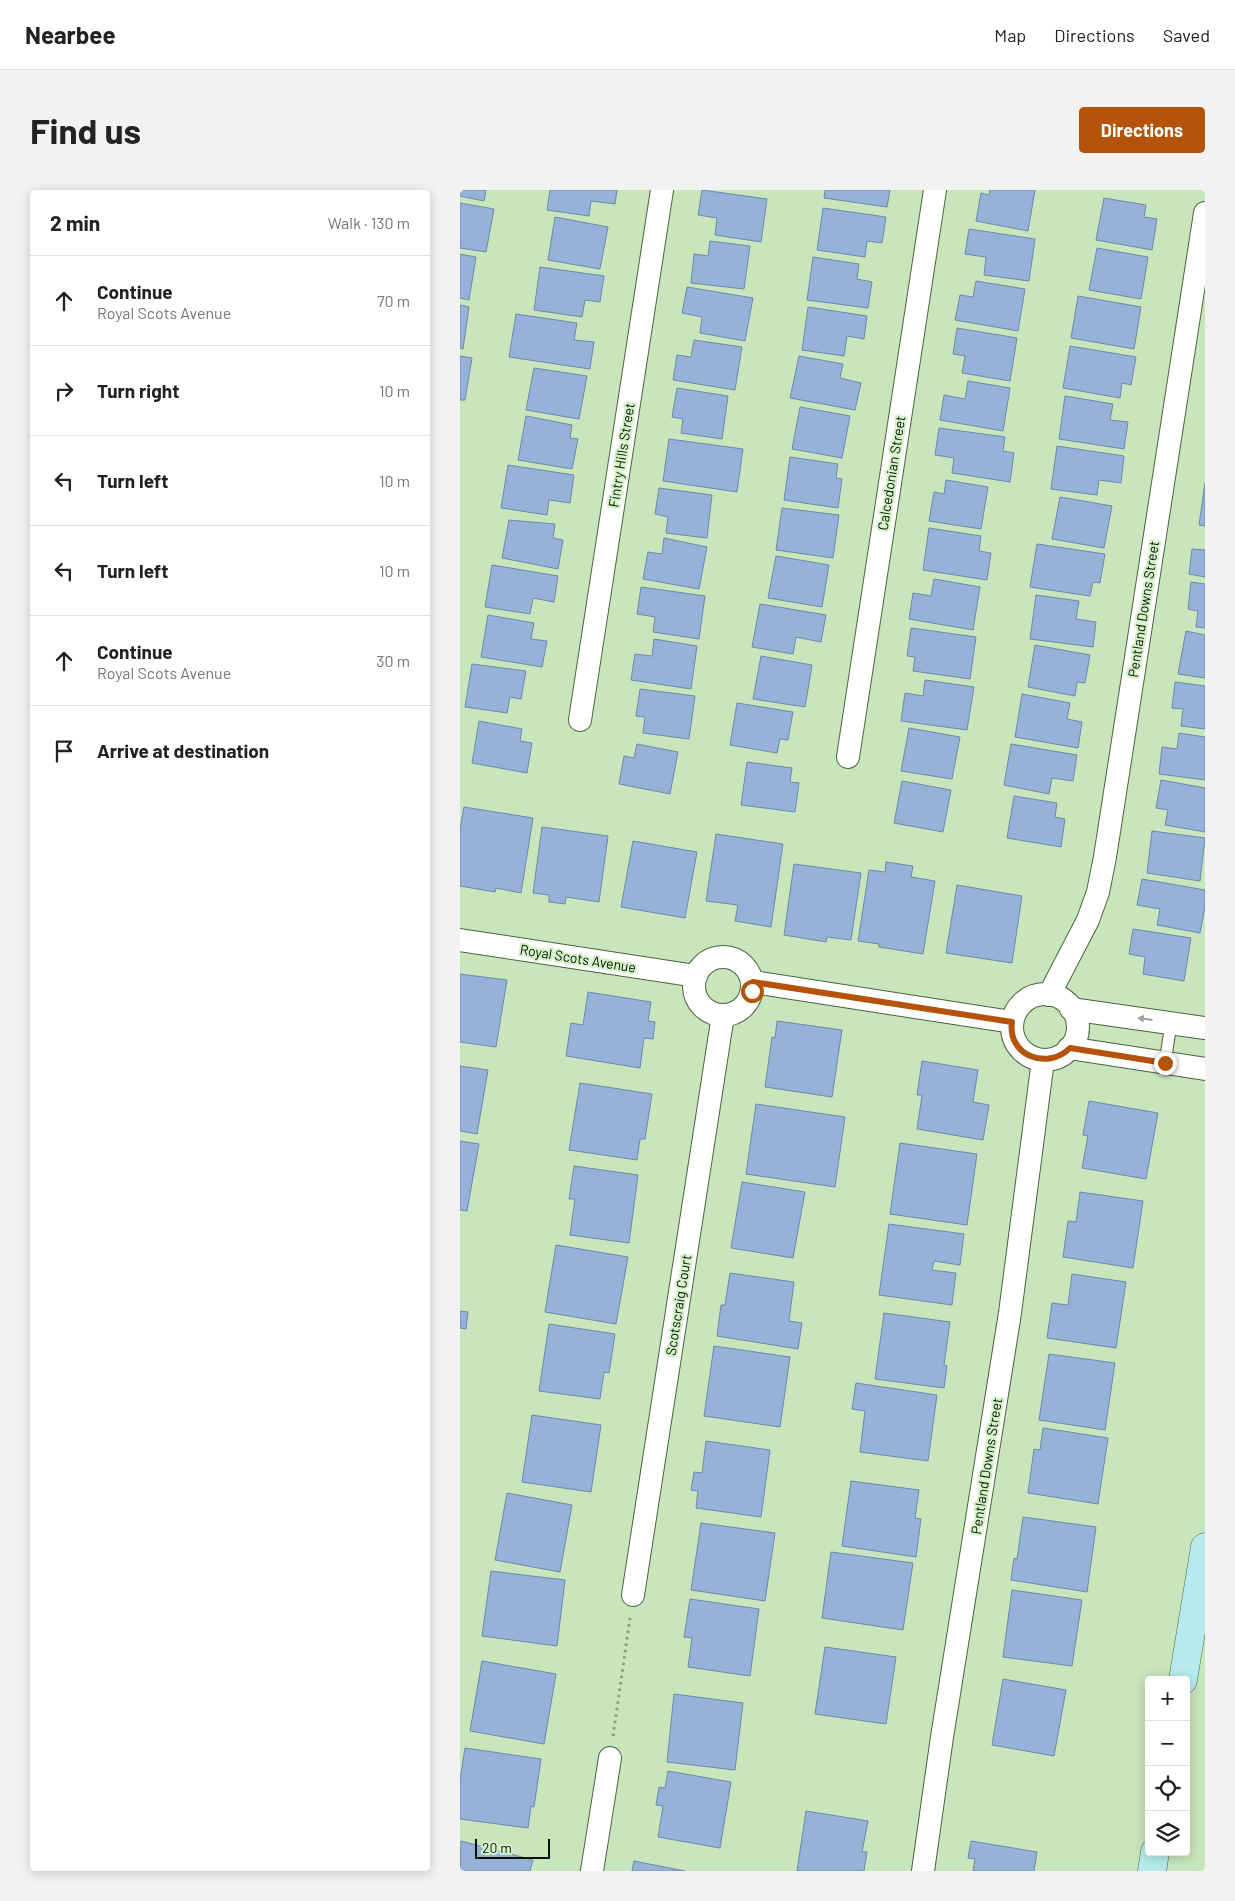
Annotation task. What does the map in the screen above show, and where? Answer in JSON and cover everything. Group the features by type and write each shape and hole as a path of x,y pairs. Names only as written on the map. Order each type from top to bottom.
{"main road":[{"path":"1184,1676 1205,1547"},
{"path":"1152,1871 1154,1856"}],"street":[{"name":"Fintry Hills Street","path":"580,720 662,190"},
{"name":"Calcedonian Street","path":"848,757 935,190"},
{"name":"Pentland Downs Street","path":"1048,994 1088,920 1098,892 1104,866 1205,212"},
{"name":"Royal Scots Avenue","path":"460,940 696,976"},
{"path":"714,958 734,959 743,964 753,982 748,1001 742,1008 732,1013 713,1013 704,1008 694,990 696,976 705,963 714,958"},
{"path":"753,982 1012,1022"},
{"path":"1048,994 1058,997 1068,1004 1071,1009 1077,1024 1077,1035 1070,1048 1064,1054 1054,1059 1043,1060 1028,1056 1019,1048 1014,1039 1013,1016 1019,1006 1028,998 1048,994"},
{"path":"1071,1009 1205,1028"},
{"name":"Scotscraig Court","path":"634,1595 723,1014"},
{"path":"1070,1048 1205,1069"},
{"name":"Pentland Downs Street","path":"923,1871 934,1808 942,1737 1010,1313 1043,1060"},
{"path":"592,1871 610,1758"}],"lane":[{"path":"1165,1063 1171,1023"}],"path":[{"path":"610,1758 634,1595"}],"building":[{"path":"460,190 486,190 484,201 460,196"},
{"path":"550,190 617,190 615,204 591,201 589,216 547,210"},
{"path":"702,190 767,199 761,242 715,235 717,218 698,215"},
{"path":"825,190 890,190 887,207 824,198"},
{"path":"990,190 1035,190 1028,231 976,221 981,193 989,195"},
{"path":"1104,198 1146,205 1144,217 1157,219 1152,250 1096,240"},
{"path":"460,203 494,209 486,252 460,248"},
{"path":"823,208 886,217 882,243 867,241 865,257 817,250"},
{"path":"555,217 608,227 600,269 548,260"},
{"path":"969,229 1035,239 1029,281 984,275 986,257 965,254"},
{"path":"710,241 750,246 744,289 691,283 694,254 708,256"},
{"path":"1097,248 1148,257 1141,299 1089,290"},
{"path":"460,254 476,257 469,300 460,298"},
{"path":"813,257 859,264 857,279 872,282 868,308 807,300"},
{"path":"540,267 604,276 600,302 585,300 582,317 534,310"},
{"path":"976,281 1025,289 1018,331 955,320 960,295 973,297"},
{"path":"687,287 753,298 745,341 700,333 702,317 682,313"},
{"path":"1078,296 1141,307 1134,349 1071,338"},
{"path":"460,305 469,307 463,349 460,348"},
{"path":"808,307 867,316 864,339 847,336 844,356 802,350"},
{"path":"516,314 577,323 574,340 594,342 590,369 509,357"},
{"path":"957,328 1017,338 1010,381 962,373 965,356 953,354"},
{"path":"694,340 742,347 735,390 673,380 677,355 691,357"},
{"path":"1070,346 1136,357 1131,385 1122,383 1120,398 1063,388"},
{"path":"460,356 472,358 465,400 460,400"},
{"path":"799,356 843,364 840,378 861,383 855,410 790,398"},
{"path":"534,368 587,376 579,419 526,410"},
{"path":"968,381 1010,388 1003,431 940,420 944,395 965,399"},
{"path":"677,388 728,396 722,439 681,433 683,419 672,417"},
{"path":"1065,396 1113,404 1110,420 1128,422 1124,449 1059,439"},
{"path":"800,407 850,416 842,458 792,449"},
{"path":"526,416 572,425 570,438 578,439 572,469 518,460"},
{"path":"939,428 1005,437 1003,451 1014,453 1010,482 952,473 954,458 935,455"},
{"path":"669,439 743,449 737,492 663,481"},
{"path":"1057,446 1124,456 1121,483 1099,480 1097,495 1051,489"},
{"path":"790,457 838,464 836,478 842,479 838,508 784,500"},
{"path":"508,465 574,475 570,503 549,500 547,515 501,508"},
{"path":"946,480 988,487 981,529 929,521 934,492 944,494"},
{"path":"1205,483 1205,526 1199,525"},
{"path":"659,488 712,495 707,538 666,533 668,517 655,514"},
{"path":"1060,497 1112,506 1104,548 1052,539"},
{"path":"782,508 839,515 833,558 776,550"},
{"path":"509,520 555,524 553,538 563,540 558,569 502,558"},
{"path":"929,528 981,536 979,551 991,553 987,580 923,570"},
{"path":"664,538 707,547 699,589 643,579 648,552 662,554"},
{"path":"1037,544 1105,554 1100,583 1093,582 1090,596 1030,587"},
{"path":"1192,549 1205,550 1205,577 1189,574"},
{"path":"776,556 829,565 822,607 768,598"},
{"path":"492,565 558,576 554,602 533,598 530,614 485,607"},
{"path":"934,579 980,587 973,630 909,619 913,593 931,596"},
{"path":"1191,582 1205,584 1205,628 1196,627 1198,611 1188,609"},
{"path":"641,587 705,596 699,639 653,632 655,617 637,614"},
{"path":"1036,595 1079,601 1076,619 1096,622 1093,647 1030,639"},
{"path":"760,604 826,615 821,642 796,637 793,654 752,647"},
{"path":"488,615 534,623 531,639 547,641 542,667 481,657"},
{"path":"911,628 976,637 970,679 913,671 915,657 907,656"},
{"path":"1186,631 1205,635 1205,678 1178,674"},
{"path":"654,639 697,646 691,689 631,680 635,654 652,656"},
{"path":"1035,645 1090,655 1085,683 1077,682 1075,696 1028,687"},
{"path":"761,656 812,665 805,707 753,699"},
{"path":"472,664 526,671 521,699 510,697 507,713 465,707"},
{"path":"925,680 974,687 967,730 901,721 905,693 923,696"},
{"path":"1175,682 1205,686 1205,729 1181,726 1183,709 1172,708"},
{"path":"640,689 695,696 689,739 643,733 645,717 636,716"},
{"path":"1022,694 1070,703 1067,719 1082,722 1078,748 1015,737"},
{"path":"737,703 793,712 788,740 780,739 777,753 730,745"},
{"path":"479,721 522,729 520,741 532,743 527,773 472,763"},
{"path":"909,728 960,737 952,779 901,771"},
{"path":"1179,733 1205,737 1205,780 1159,774 1162,747 1177,749"},
{"path":"637,744 678,752 670,794 619,784 624,756 634,758"},
{"path":"1011,744 1077,755 1073,781 1052,778 1049,794 1004,785"},
{"path":"747,762 792,768 790,782 799,783 795,812 741,805"},
{"path":"1161,780 1205,788 1205,832 1165,825 1168,810 1156,808"},
{"path":"902,781 951,790 943,832 894,823"},
{"path":"1014,796 1057,803 1055,817 1065,819 1061,847 1007,838"},
{"path":"464,807 533,818 521,893 496,888 495,892 460,886 460,829"},
{"path":"542,827 608,836 599,902 566,897 565,904 549,902 549,895 533,893"},
{"path":"1152,831 1205,838 1200,881 1147,873"},
{"path":"716,834 783,844 771,927 735,921 738,905 706,901"},
{"path":"633,841 697,852 685,918 621,907"},
{"path":"886,862 913,866 911,877 935,881 923,954 879,947 879,944 858,941 869,870 885,872"},
{"path":"794,864 861,873 851,940 827,937 826,942 784,935"},
{"path":"1142,879 1205,890 1205,907 1200,933 1157,925 1160,909 1137,905"},
{"path":"957,885 1022,896 1012,963 946,953"},
{"path":"1133,929 1191,938 1184,981 1143,974 1145,957 1129,954"},
{"path":"460,974 507,980 496,1047 460,1042"},
{"path":"588,992 651,1002 648,1021 655,1022 653,1039 644,1038 640,1068 566,1056 571,1023 583,1025"},
{"path":"777,1021 842,1030 832,1097 765,1087 772,1037 775,1038"},
{"path":"922,1061 978,1070 973,1102 989,1105 983,1140 917,1129 922,1095 917,1095"},
{"path":"460,1066 488,1070 477,1134 460,1131"},
{"path":"580,1083 652,1094 645,1139 640,1139 637,1160 569,1150"},
{"path":"1089,1101 1158,1113 1146,1179 1082,1168 1088,1136 1083,1135"},
{"path":"756,1104 845,1117 835,1187 746,1174"},
{"path":"460,1141 479,1144 467,1211 460,1210"},
{"path":"900,1143 977,1154 967,1225 890,1214"},
{"path":"574,1166 638,1175 629,1243 570,1235 575,1199 569,1199"},
{"path":"742,1182 805,1192 793,1258 731,1248"},
{"path":"1080,1192 1143,1201 1133,1268 1063,1257 1068,1221 1076,1222"},
{"path":"889,1224 964,1234 960,1265 934,1261 932,1270 956,1273 952,1305 879,1295"},
{"path":"556,1245 628,1257 616,1324 545,1312"},
{"path":"730,1273 794,1282 789,1321 802,1323 798,1349 717,1336 721,1305 725,1305"},
{"path":"1072,1274 1126,1282 1116,1348 1047,1338 1052,1303 1068,1305"},
{"path":"460,1311 468,1312 466,1329 460,1328"},
{"path":"884,1313 950,1322 944,1365 947,1366 944,1388 875,1379"},
{"path":"549,1324 615,1334 609,1373 604,1372 600,1399 539,1391"},
{"path":"714,1346 790,1357 780,1427 704,1416"},
{"path":"1049,1354 1115,1363 1105,1430 1039,1420"},
{"path":"856,1383 937,1395 928,1461 860,1452 865,1411 852,1409"},
{"path":"532,1415 601,1425 591,1492 522,1482"},
{"path":"1043,1428 1108,1438 1098,1504 1028,1493 1034,1449 1040,1450"},
{"path":"706,1441 770,1450 761,1517 696,1508 698,1491 691,1490 694,1472 702,1473"},
{"path":"851,1481 919,1490 915,1518 921,1519 916,1557 842,1546"},
{"path":"507,1493 572,1505 560,1572 495,1560"},
{"path":"1023,1517 1096,1527 1087,1592 1011,1580 1014,1558 1017,1559"},
{"path":"701,1523 775,1533 765,1601 691,1590"},
{"path":"831,1552 913,1563 903,1630 822,1618"},
{"path":"491,1571 565,1580 557,1646 482,1636"},
{"path":"1012,1590 1082,1600 1072,1666 1003,1657"},
{"path":"690,1599 759,1609 750,1676 688,1667 692,1638 684,1637"},
{"path":"825,1647 896,1657 886,1724 815,1714"},
{"path":"482,1661 556,1674 544,1744 470,1731"},
{"path":"1003,1679 1066,1690 1054,1756 992,1745"},
{"path":"674,1694 743,1703 735,1770 667,1762"},
{"path":"465,1748 541,1759 534,1807 531,1806 528,1828 460,1819 460,1780"},
{"path":"668,1771 731,1782 720,1848 658,1837 663,1806 656,1805 659,1787 665,1788"},
{"path":"806,1811 868,1821 862,1852 867,1852 864,1871 797,1871"},
{"path":"461,1841 533,1860 530,1871 460,1871"},
{"path":"971,1841 1037,1852 1034,1871 973,1871 975,1859 968,1858"},
{"path":"634,1861 685,1871 632,1871"}],"route":[{"path":"752,991 753,982 1012,1022 1014,1039 1019,1048 1028,1056 1043,1060 1054,1059 1064,1054 1070,1048 1165,1063"}]}
